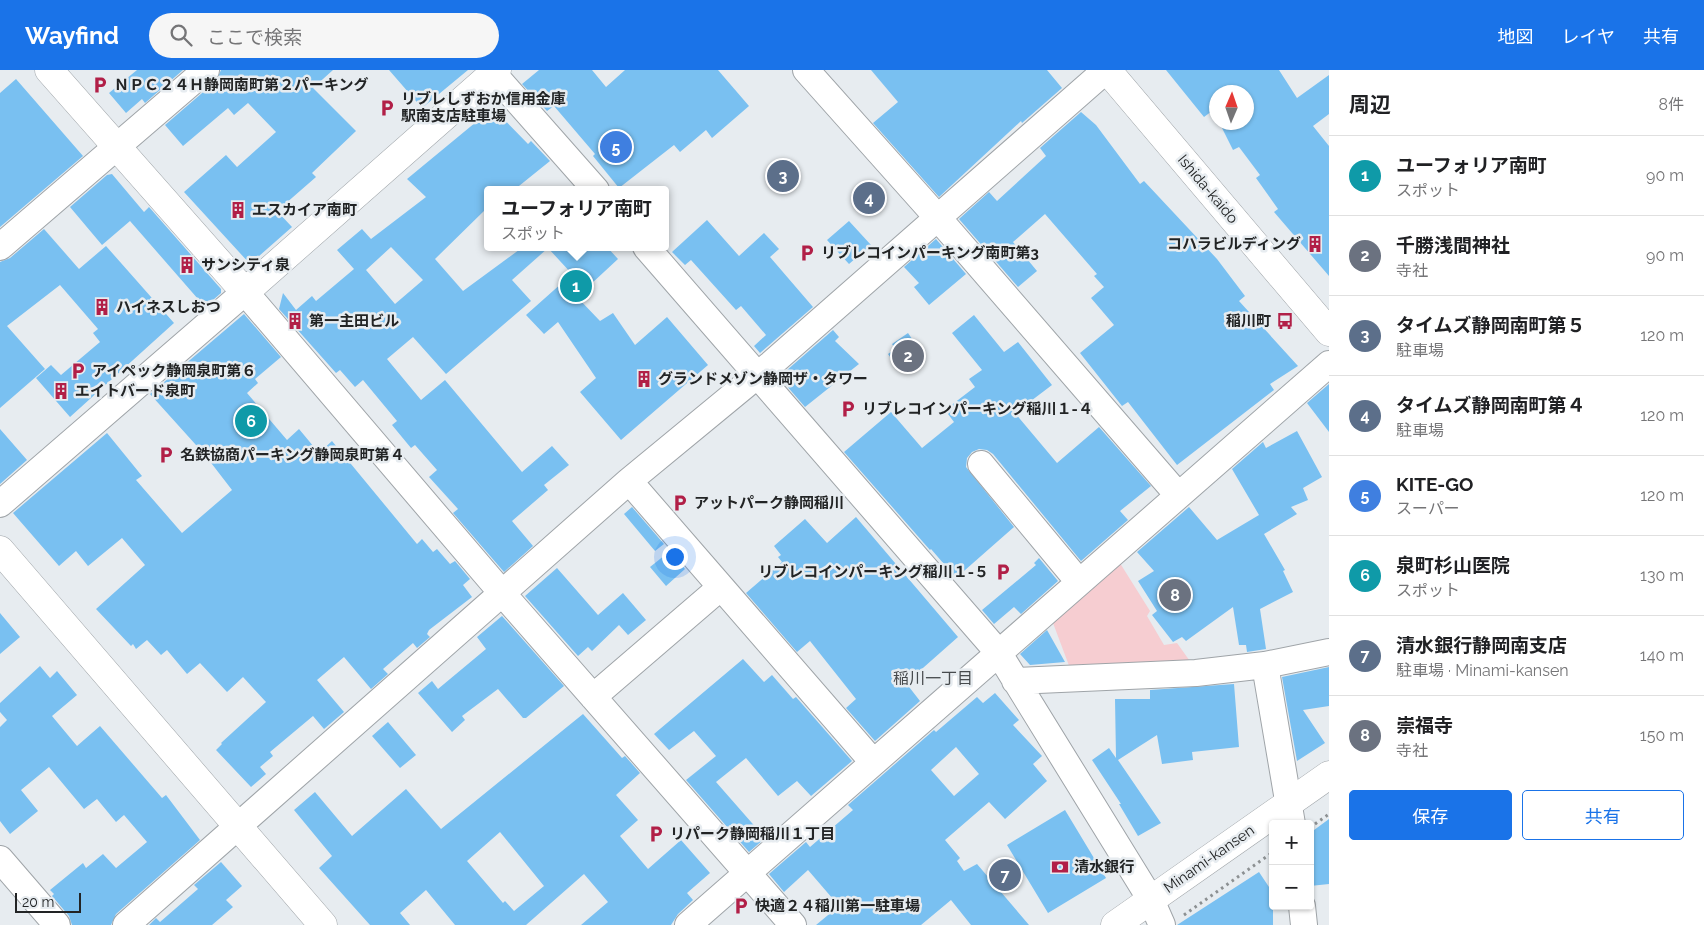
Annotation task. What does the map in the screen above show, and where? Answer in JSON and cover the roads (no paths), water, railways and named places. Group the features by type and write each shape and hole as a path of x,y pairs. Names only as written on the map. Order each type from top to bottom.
{"street":[{"path":"49,70 245,292 502,592 793,925"},
{"path":"0,248 206,70"},
{"path":"806,70 938,218 1178,495"},
{"path":"126,925 239,828 629,481 758,374 1107,70"},
{"name":"Ishida-kaido","path":"1107,70 1329,332"},
{"path":"0,504 245,292 494,71 593,186"},
{"path":"650,251 998,652 1151,900 1170,922"},
{"path":"688,925 1329,364"},
{"path":"981,464 1079,582"},
{"path":"629,481 873,762"},
{"path":"0,550 323,925"},
{"path":"593,697 721,586"},
{"path":"1015,681 1196,673 1264,665 1329,652"},
{"path":"1264,665 1290,813"},
{"name":"Minami-kansen","path":"1115,925 1151,900 1290,813 1329,776"},
{"path":"0,859 57,925"},
{"path":"1302,910 1304,925"}],"place":[{"name":"ＮＰＣ２４Ｈ静岡南町第２パーキング","path":"100,85"},
{"name":"リブレしずおか信用金庫 駅南支店駐車場","path":"387,108"},
{"name":"KITE-GO","path":"616,147"},
{"name":"タイムズ静岡南町第５","path":"783,176"},
{"name":"タイムズ静岡南町第４","path":"869,198"},
{"name":"エスカイア南町","path":"238,210"},
{"name":"コハラビルディング","path":"1315,244"},
{"name":"リブレコインパーキング南町第3","path":"807,253"},
{"name":"サンシティ泉","path":"187,265"},
{"name":"ユーフォリア南町","path":"576,286"},
{"name":"ハイネスしおつ","path":"102,307"},
{"name":"第一主田ビル","path":"295,321"},
{"name":"稲川町","path":"1285,321"},
{"name":"千勝浅間神社","path":"908,356"},
{"name":"アイペック静岡泉町第６","path":"78,371"},
{"name":"グランドメゾン静岡ザ・タワー","path":"644,379"},
{"name":"エイトバード泉町","path":"61,391"},
{"name":"リブレコインパーキング稲川１-４","path":"848,409"},
{"name":"泉町杉山医院","path":"251,421"},
{"name":"名鉄協商パーキング静岡泉町第４","path":"166,455"},
{"name":"アットパーク静岡稲川","path":"680,503"},
{"name":"リブレコインパーキング稲川１-５","path":"1003,572"},
{"name":"崇福寺","path":"1175,595"},
{"name":"リパーク静岡稲川１丁目","path":"656,834"},
{"name":"清水銀行","path":"1060,867"},
{"name":"清水銀行静岡南支店","path":"1005,875"},
{"name":"快適２４稲川第一駐車場","path":"741,906"}],"district":[{"name":"稲川一丁目","path":"933,678"}]}
